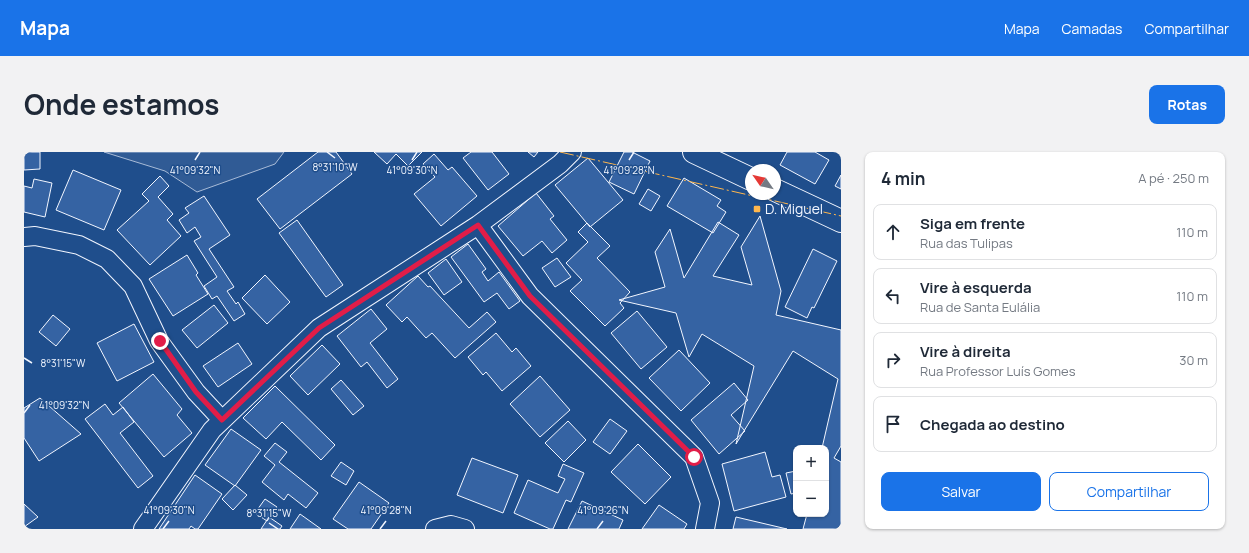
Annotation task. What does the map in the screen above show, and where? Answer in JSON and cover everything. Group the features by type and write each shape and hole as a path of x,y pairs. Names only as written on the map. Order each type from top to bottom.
{"main road":[{"path":"694,152 745,176"},
{"path":"781,193 841,221"}],"street":[{"path":"143,529 212,430 319,328 478,225 560,164 572,152"},
{"path":"478,225 530,296 694,457 710,503 705,529"},
{"path":"24,237 35,236 79,245 107,259 133,286 160,341 196,392 222,420"},
{"path":"435,529 451,526 465,529"}],"shaded area":[{"path":"104,152 284,152 275,164 197,192 165,171"}],"building":[{"path":"24,152 40,152 40,169 24,170"},
{"path":"318,152 336,152 352,174 280,229 257,199"},
{"path":"374,152 422,152 408,166 396,154 387,164"},
{"path":"471,152 492,152 509,174 488,190 463,158"},
{"path":"528,152 538,152 534,157"},
{"path":"624,152 632,152 650,161 634,194 609,182"},
{"path":"787,152 815,152 829,160 815,184 781,164"},
{"path":"434,154 448,170 452,167 477,196 441,226 414,194 435,177 423,164"},
{"path":"588,158 623,200 590,227 555,185"},
{"path":"73,170 121,190 104,230 56,210"},
{"path":"841,175 841,189 835,186"},
{"path":"160,176 169,186 158,197 173,214 167,220 181,236 150,265 117,230 149,201 142,194"},
{"path":"684,178 721,200 717,206 726,212 713,233 667,206"},
{"path":"34,179 52,183 45,217 24,212 24,186 32,188"},
{"path":"648,189 660,196 651,211 639,204"},
{"path":"536,193 554,216 550,219 567,240 552,253 542,241 523,256 498,226"},
{"path":"204,196 230,235 209,249 234,287 227,291 236,304 238,302 245,314 234,321 217,296 212,299 204,286 217,277 194,241 201,237 195,227 187,233 179,220 189,213 185,208"},
{"path":"760,216 781,291 776,315 841,330 841,446 834,458 841,462 841,529 803,529 806,517 829,517 829,445 823,445 838,379 793,351 736,444 754,366 702,334 689,357 676,313 619,300 665,287 655,252 670,229 684,278 718,222 739,235 713,276 752,285 741,247"},
{"path":"297,220 343,285 326,297 279,233"},
{"path":"587,223 610,246 597,258 630,292 620,303 624,308 605,326 570,291 582,280 566,263 588,242 578,232"},
{"path":"468,244 486,269 482,272 488,281 499,272 520,301 509,309 497,293 484,302 451,257"},
{"path":"813,249 837,261 814,308 812,307 807,318 785,307"},
{"path":"187,255 198,273 196,275 208,294 173,316 149,279"},
{"path":"557,258 571,277 555,287 542,268"},
{"path":"446,259 462,282 444,295 428,273"},
{"path":"265,275 290,302 267,324 242,298"},
{"path":"418,276 428,287 430,286 469,328 487,312 496,322 455,358 432,333 426,338 407,317 402,322 386,305"},
{"path":"214,305 228,323 197,348 182,330"},
{"path":"371,309 387,329 370,343 398,379 387,388 367,362 361,367 337,336"},
{"path":"637,311 667,347 641,369 611,333"},
{"path":"53,315 70,329 56,346 39,332"},
{"path":"134,324 154,362 117,381 97,343"},
{"path":"496,333 512,352 516,348 531,366 502,391 486,372 483,375 468,357"},
{"path":"238,343 252,364 218,387 203,366"},
{"path":"322,345 340,364 308,395 290,376"},
{"path":"679,350 710,383 681,411 649,378"},
{"path":"153,374 182,409 177,415 192,433 164,457 119,403"},
{"path":"540,376 570,410 540,437 510,404"},
{"path":"341,380 364,406 353,415 331,389"},
{"path":"734,383 748,400 731,415 745,431 719,454 691,420"},
{"path":"275,386 335,445 321,460 282,422 266,439 243,418"},
{"path":"40,398 81,434 39,461 24,438 24,408"},
{"path":"105,404 113,415 123,407 134,422 120,433 153,476 138,488 85,419"},
{"path":"610,419 627,431 610,454 593,442"},
{"path":"568,421 586,440 564,462 545,443"},
{"path":"231,429 261,450 235,486 205,465"},
{"path":"275,443 287,452 279,462 318,493 306,508 288,494 284,500 262,482 275,465 264,456"},
{"path":"638,444 671,477 645,504 611,472"},
{"path":"765,452 772,477 780,475 786,497 734,511 722,464"},
{"path":"472,458 518,475 503,513 457,495"},
{"path":"341,462 354,471 346,485 331,476"},
{"path":"563,464 584,473 571,502 566,500 553,529 514,513 528,480 558,493 565,479 558,476"},
{"path":"793,472 793,494 791,494 786,473"},
{"path":"195,475 222,494 198,529 191,526 189,529 159,529"},
{"path":"359,482 389,503 371,529 348,529 333,519"},
{"path":"235,485 247,495 233,510 222,499"},
{"path":"265,499 277,507 267,521 255,513"},
{"path":"582,501 623,520 619,529 568,529"},
{"path":"24,504 38,517 24,527"},
{"path":"659,505 687,524 684,529 642,529"},
{"path":"300,514 321,529 290,529"},
{"path":"269,517 282,526 280,529 261,529"},
{"path":"736,517 787,529 733,529"}],"power":[{"path":"560,152 841,216"}],"place":[{"name":"D. Miguel","path":"757,209"}],"route":[{"path":"160,341 196,392 222,420 319,328 478,225 530,296 694,457"}]}
